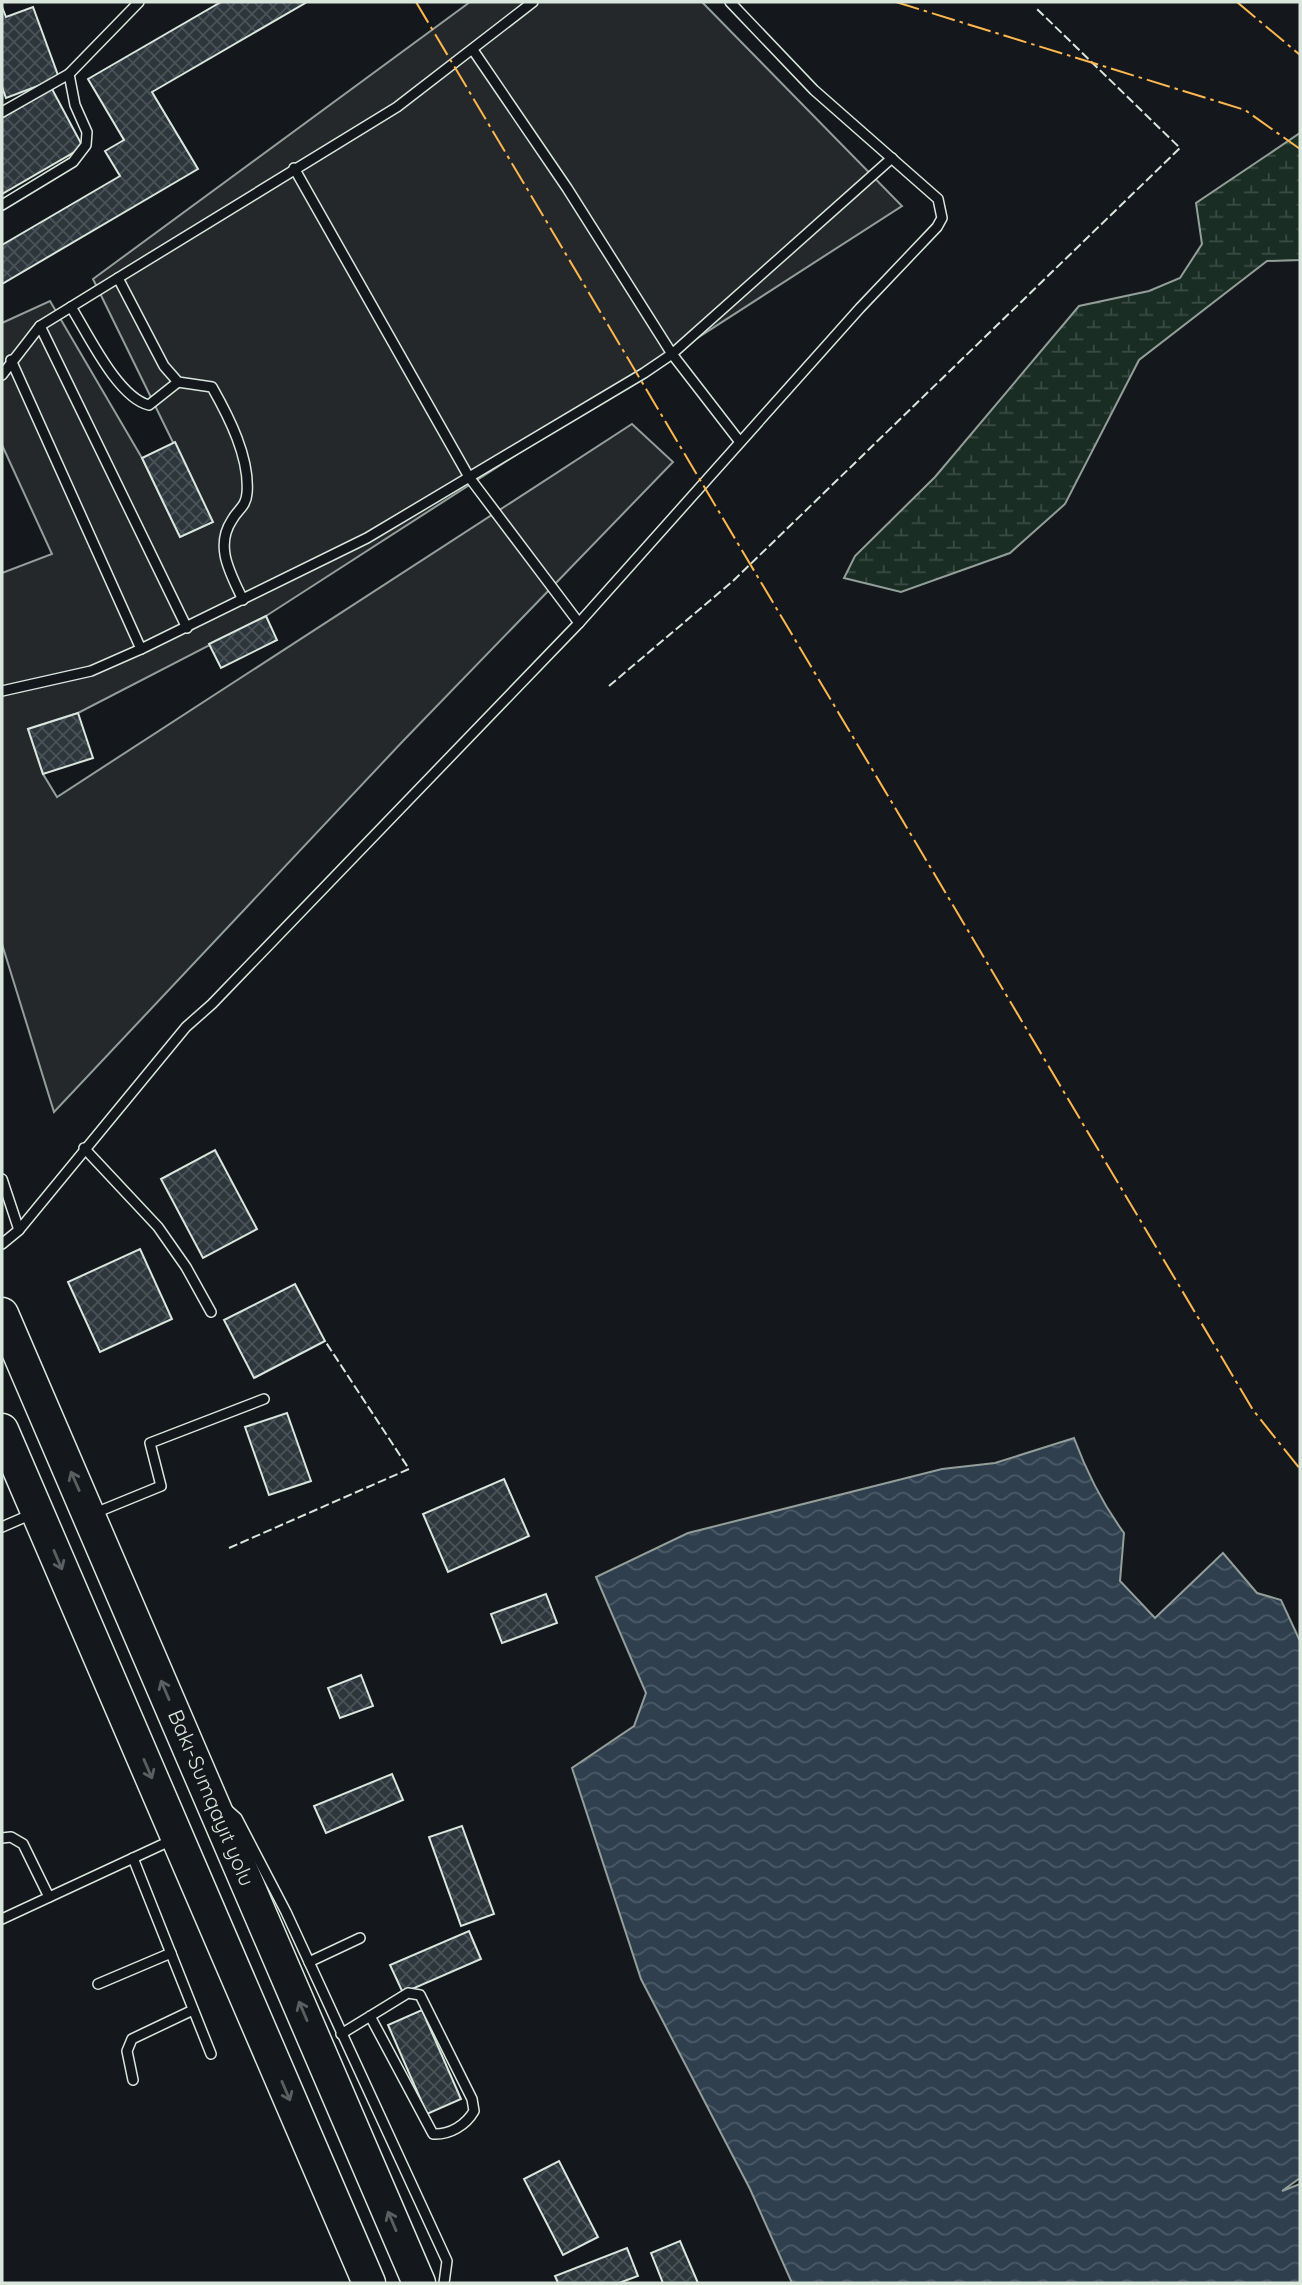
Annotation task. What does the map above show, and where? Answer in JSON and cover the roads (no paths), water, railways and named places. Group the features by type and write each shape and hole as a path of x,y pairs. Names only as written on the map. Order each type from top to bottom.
{"highway":[{"name":"Bakı-Sumqayıt yolu","path":"2,1314 419,2283"},
{"path":"2,1430 369,2283"}],"lane":[{"path":"2,112 69,74 139,2"},
{"path":"2,375 40,326 397,107 533,2"},
{"path":"2,1244 19,1230 186,1027 212,1004 579,622 942,218 938,200 814,90 730,2"},
{"path":"474,50 567,188 672,354 740,442"},
{"path":"2,205 73,162 86,145 87,132 75,105 69,74"},
{"path":"2,691 91,671 187,628 367,538 470,477 672,354 892,158"},
{"path":"295,168 470,477 579,622"},
{"path":"118,278 164,366 178,382 212,387 228,415 241,456 247,491 244,507 229,524 224,555 243,600"},
{"path":"71,307 123,388 138,403 149,405 178,382"},
{"path":"40,326 187,628"},
{"path":"11,360 141,649"},
{"path":"85,1147 158,1227 186,1267 211,1312"},
{"path":"2,1180 19,1230"},
{"path":"90,1515 161,1486 150,1443 264,1399"},
{"path":"2,1527 37,1511"},
{"path":"209,1794 237,1818 309,1962 447,2261 444,2283"},
{"path":"2,1838 11,1837 23,1844 49,1897"},
{"path":"2,1919 177,1837"},
{"path":"133,1858 211,2054"},
{"path":"309,1962 360,1938"},
{"path":"98,1984 171,1952"},
{"path":"341,2034 370,2016 408,1993 419,1995 472,2099 474,2111 468,2120 444,2134 433,2133 370,2016"},
{"path":"133,2080 127,2051 132,2039 193,2010"}],"water":[{"path":"1074,1438 1096,1487 1124,1533 1120,1581 1155,1618 1223,1553 1257,1593 1281,1600 1300,1641 1300,2178 1282,2191 1300,2184 1300,2283 792,2283 750,2189 641,1979 572,1768 634,1726 646,1693 596,1577 688,1533 942,1469 995,1463"}]}
